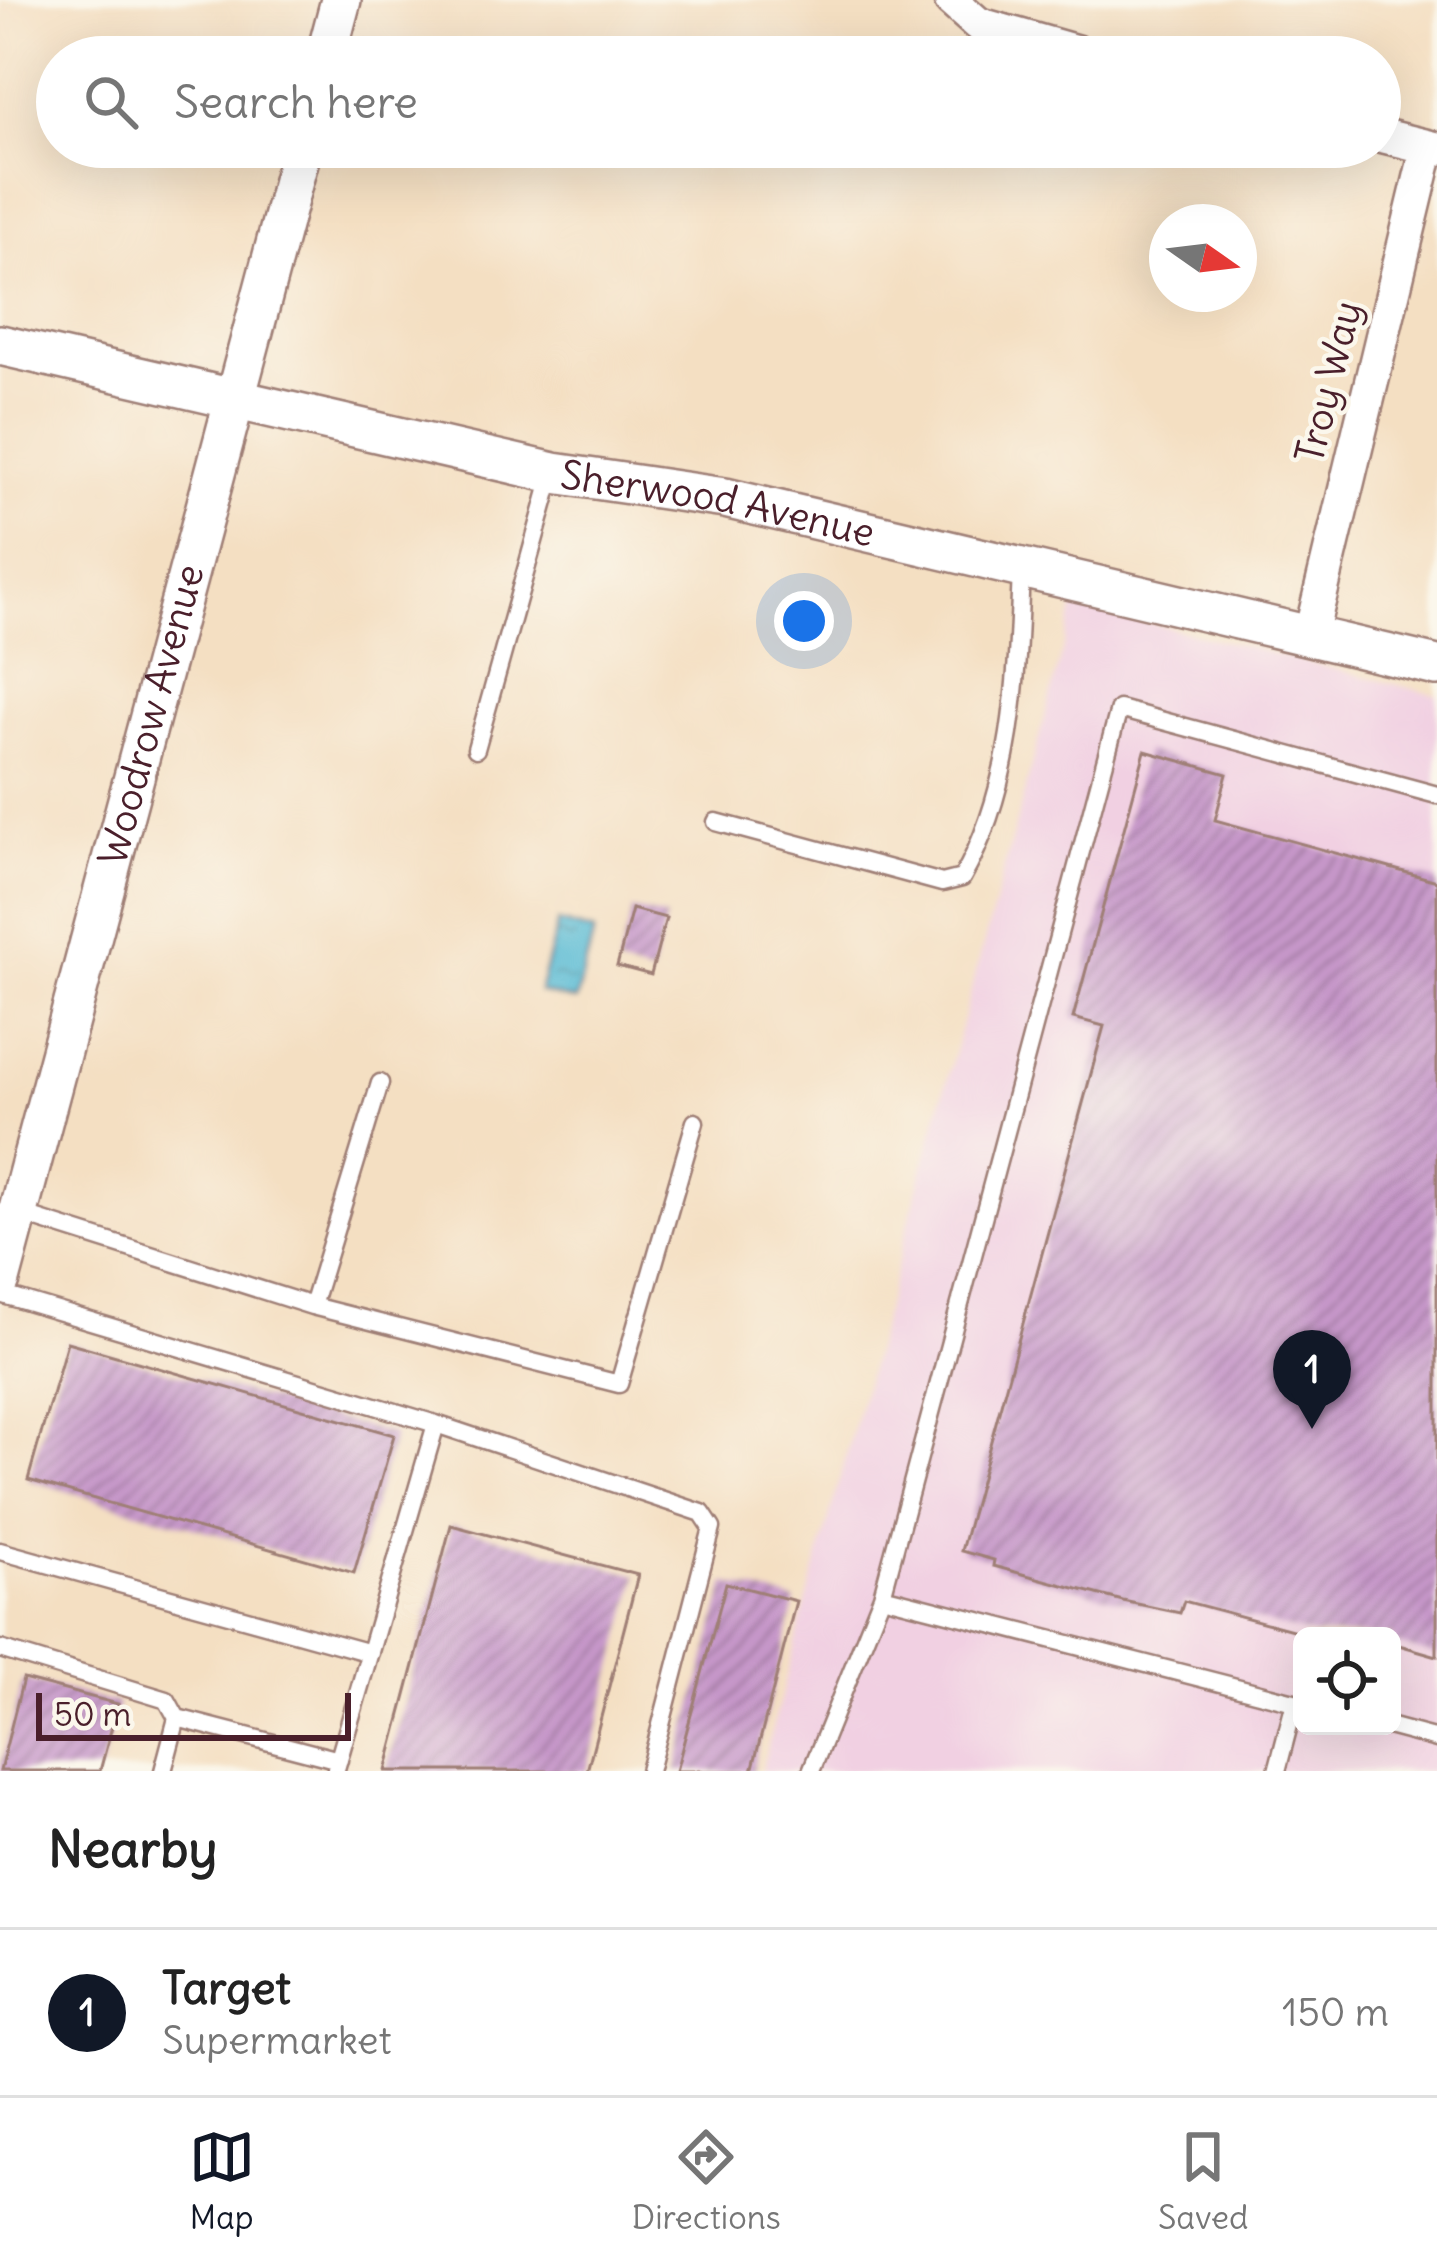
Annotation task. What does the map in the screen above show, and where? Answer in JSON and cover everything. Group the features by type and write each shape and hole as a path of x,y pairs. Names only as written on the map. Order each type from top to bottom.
{"street":[{"path":"332,36 341,0"},
{"path":"951,0 978,24 1020,36"},
{"path":"1401,140 1432,148"},
{"name":"Troy Way","path":"1310,637 1432,148"},
{"name":"Woodrow Avenue","path":"0,1280 296,168"},
{"name":"Sherwood Avenue","path":"0,346 554,472 725,498 1437,666"}],"lane":[{"path":"476,749 554,472"},
{"path":"716,822 942,883 962,878 976,853 1015,717 1022,568"},
{"path":"811,1771 882,1596 1119,709 1437,796"},
{"path":"312,1306 380,1083"},
{"path":"18,1213 312,1306 619,1384 695,1122"},
{"path":"0,1294 436,1424 701,1513 712,1528 649,1771"},
{"path":"177,1718 337,1766 436,1424"},
{"path":"0,1551 370,1654"},
{"path":"882,1596 1293,1701"},
{"path":"0,1649 167,1700 177,1718 163,1771"},
{"path":"1277,1771 1293,1722"},
{"path":"1401,1729 1437,1738"}],"shaded area":[{"path":"1075,604 1437,695 1437,1771 761,1771"}],"water":[{"path":"558,922 594,932 576,1001 539,992"}],"building":[{"path":"1145,751 1227,774 1215,820 1437,881 1437,1656 1401,1646 1401,1627 1293,1630 1184,1601 1180,1613 993,1566 994,1560 961,1551 1104,1026 1073,1018"},
{"path":"632,909 666,918 651,975 617,966"},
{"path":"67,1342 394,1435 354,1573 28,1480"},
{"path":"451,1525 638,1575 587,1771 386,1771"},
{"path":"726,1583 796,1601 752,1771 676,1771"},
{"path":"23,1679 118,1704 100,1771 0,1771"}],"place":[{"name":"Target","path":"1312,1429"}]}
